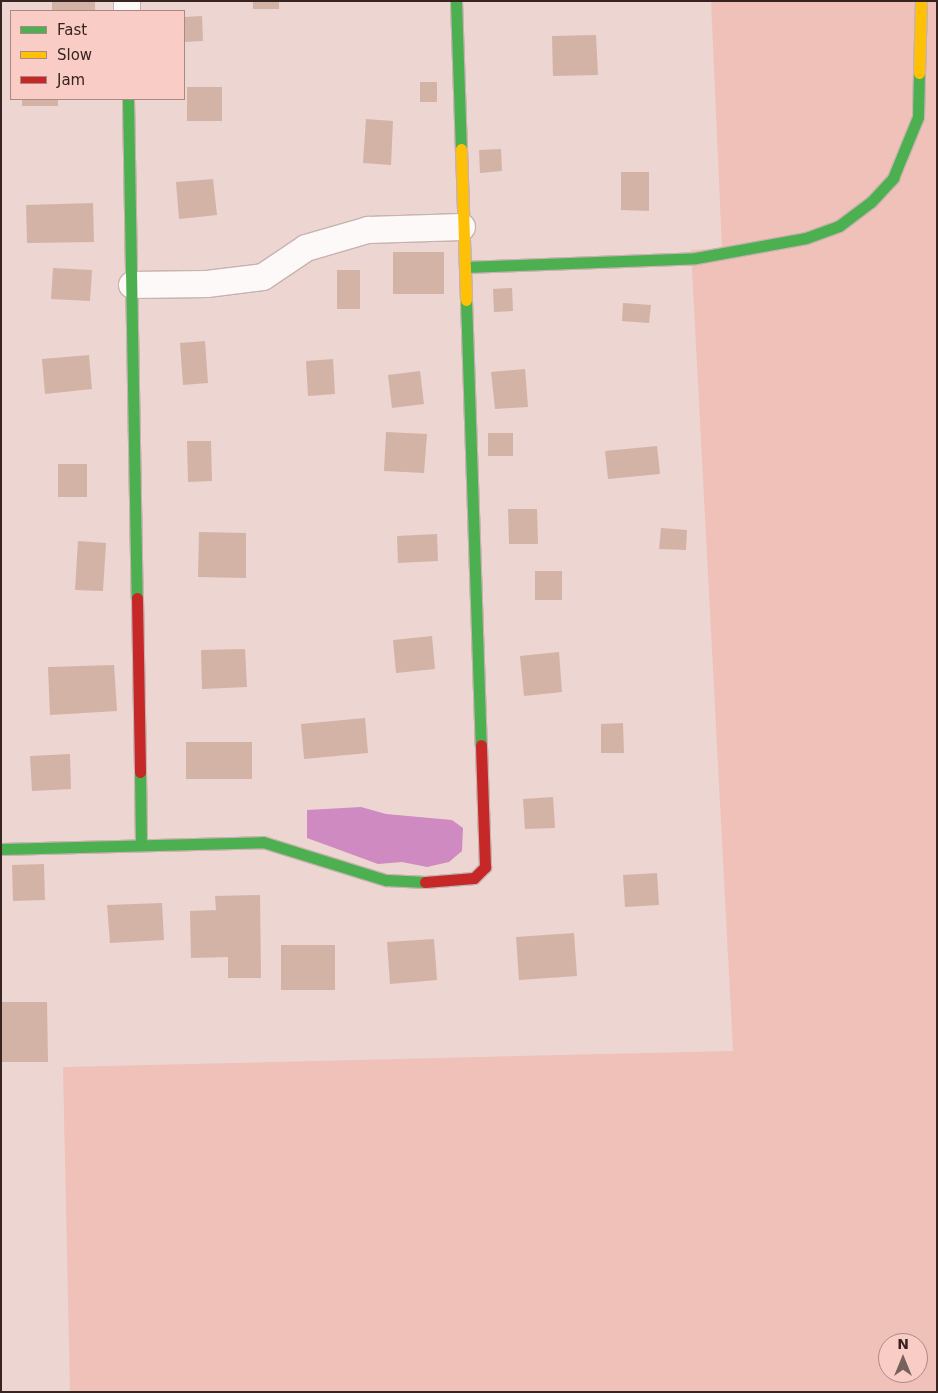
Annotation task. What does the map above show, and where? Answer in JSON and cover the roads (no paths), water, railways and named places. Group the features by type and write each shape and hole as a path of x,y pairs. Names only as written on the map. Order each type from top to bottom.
{"street":[{"path":"1,849 263,842 386,880 441,883 474,878 485,867 465,267 462,227 456,1"},
{"path":"465,267 696,258 806,238 839,226 871,202 893,178 918,117 921,1"},
{"path":"128,100 141,845"},
{"path":"132,285 207,284 263,277 306,248 368,230 462,227"}]}
